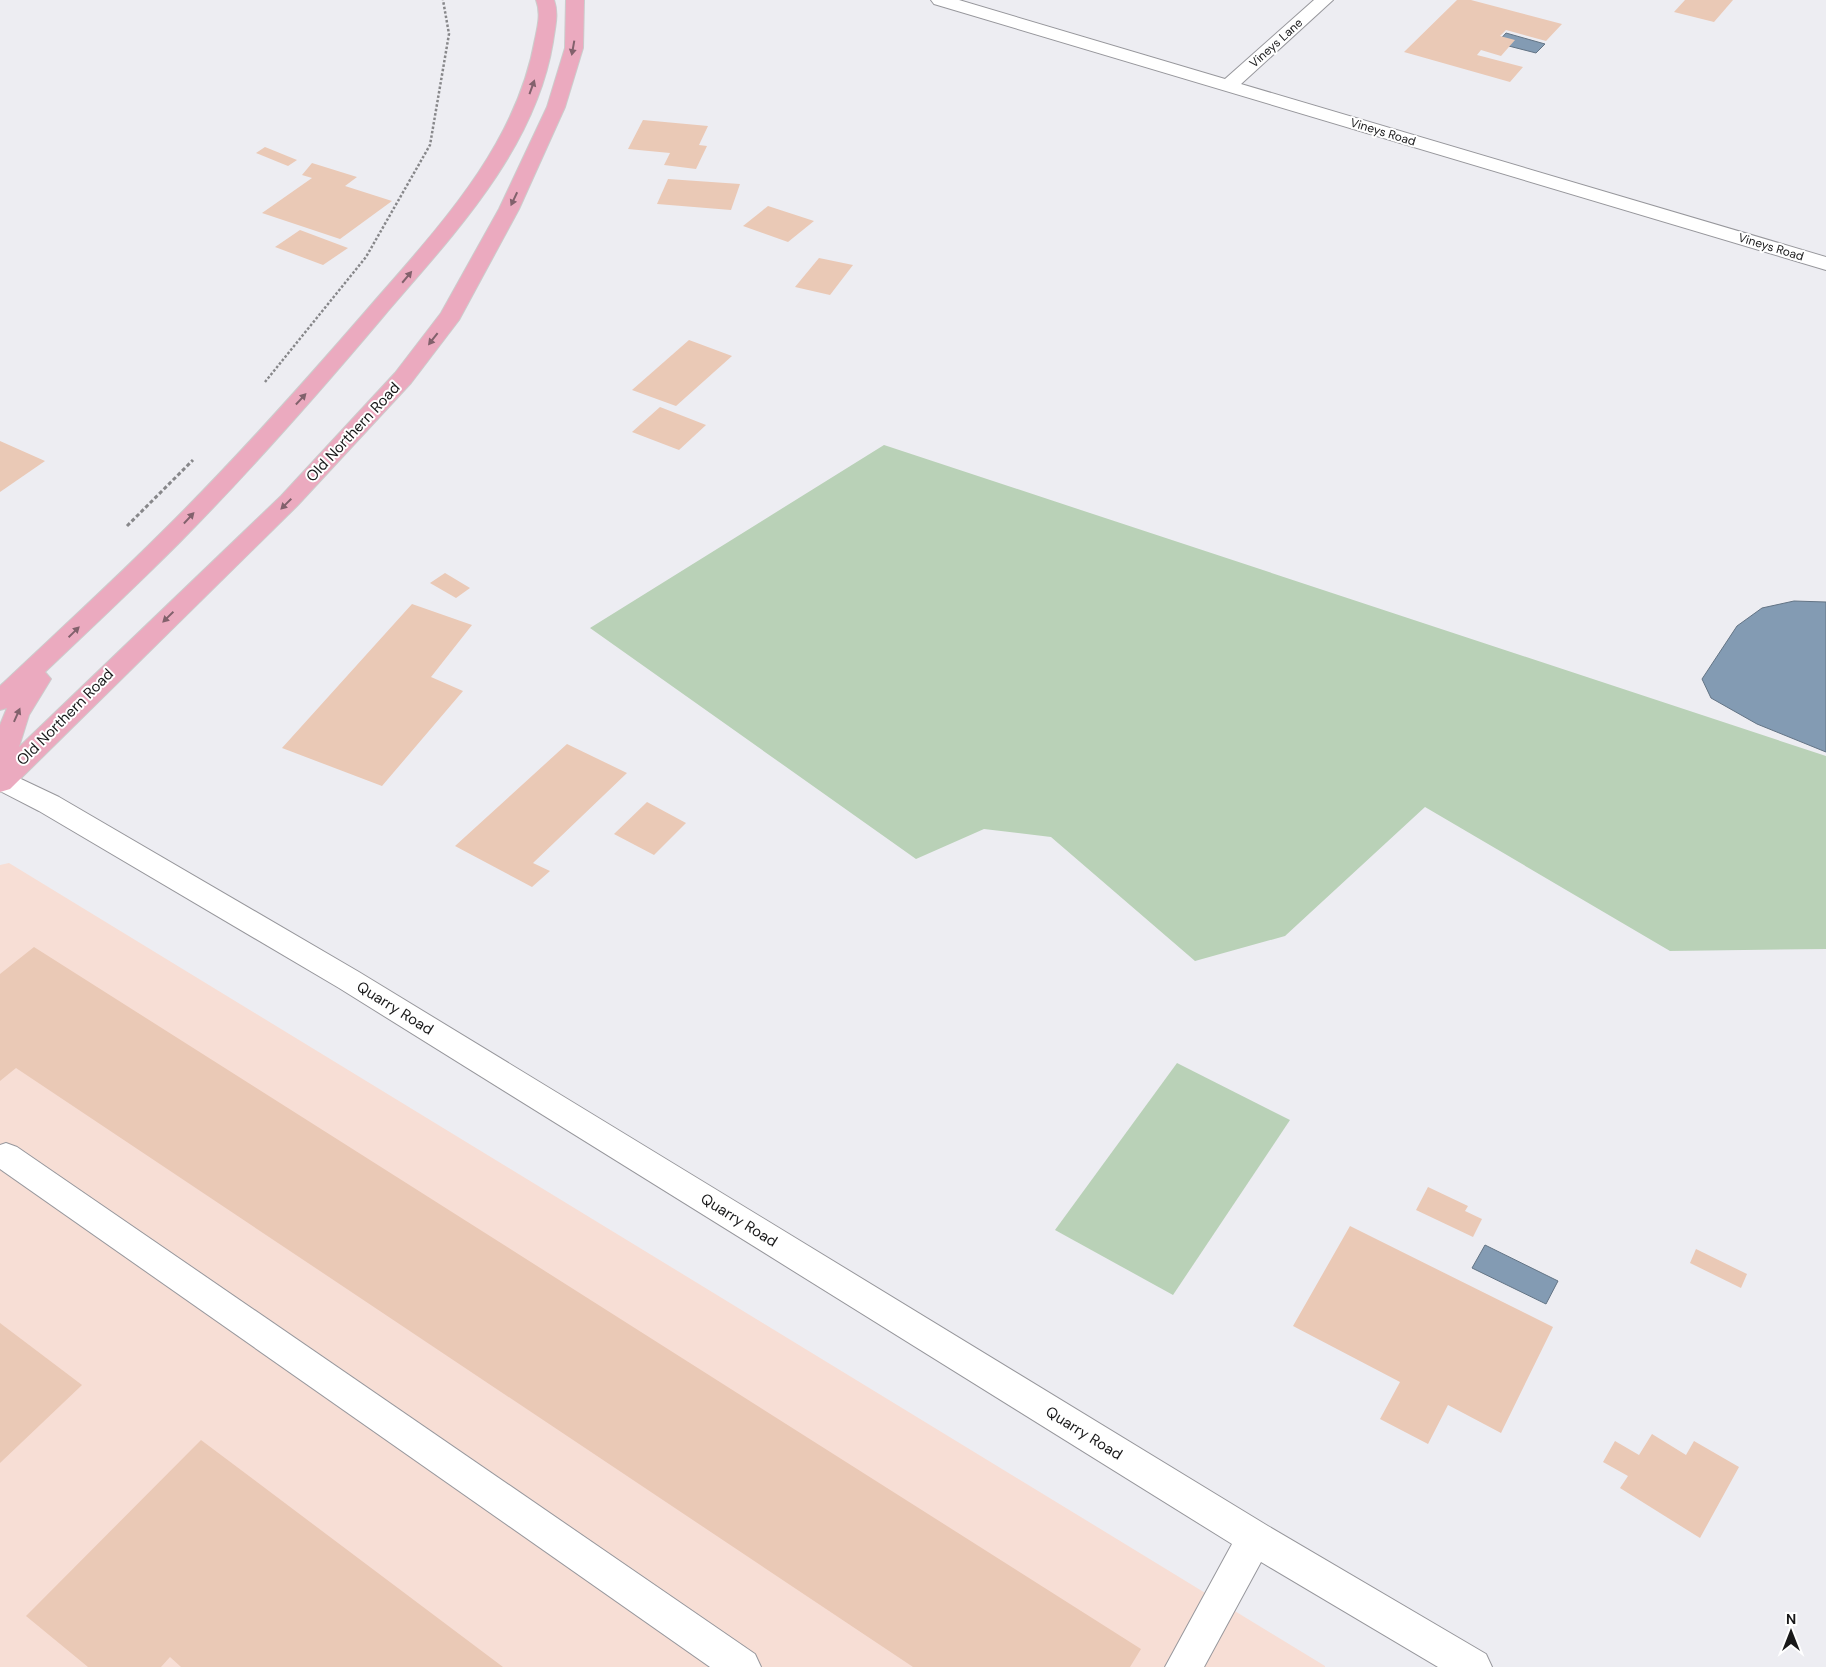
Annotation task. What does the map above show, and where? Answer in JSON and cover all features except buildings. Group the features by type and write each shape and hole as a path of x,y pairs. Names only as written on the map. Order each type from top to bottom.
{"main road":[{"path":"0,701 171,537 310,389 458,216 500,154 523,111 540,63 549,10 545,0"},
{"name":"Old Northern Road","path":"1,780 289,501 403,378 452,315 509,209 556,107 574,48 575,0"},
{"path":"1,780 5,751 16,715 54,651"}],"street":[{"name":"Vineys Road","path":"940,0 1826,264"},
{"name":"Vineys Lane","path":"1228,86 1324,0"},
{"name":"Quarry Road","path":"1,780 49,804 349,980 1255,1538 1473,1667"},
{"path":"6,1156 742,1667"},
{"path":"1184,1667 1255,1538"}],"path":[{"path":"264,384 366,257 430,146 448,34 443,0"},
{"path":"126,527 197,456"}],"shaded area":[{"path":"9,863 1325,1667 0,1667 0,865"}],"green space":[{"path":"884,445 1826,756 1826,949 1670,951 1425,807 1285,936 1195,961 1051,837 984,829 916,859 590,628"},
{"path":"1177,1063 1290,1120 1173,1295 1055,1230"}],"water":[{"path":"1506,33 1545,44 1536,53 1497,43"},
{"path":"1794,601 1826,602 1826,752 1757,724 1711,698 1702,679 1737,626 1762,608"},
{"path":"1485,1245 1558,1281 1546,1304 1472,1268"}]}
